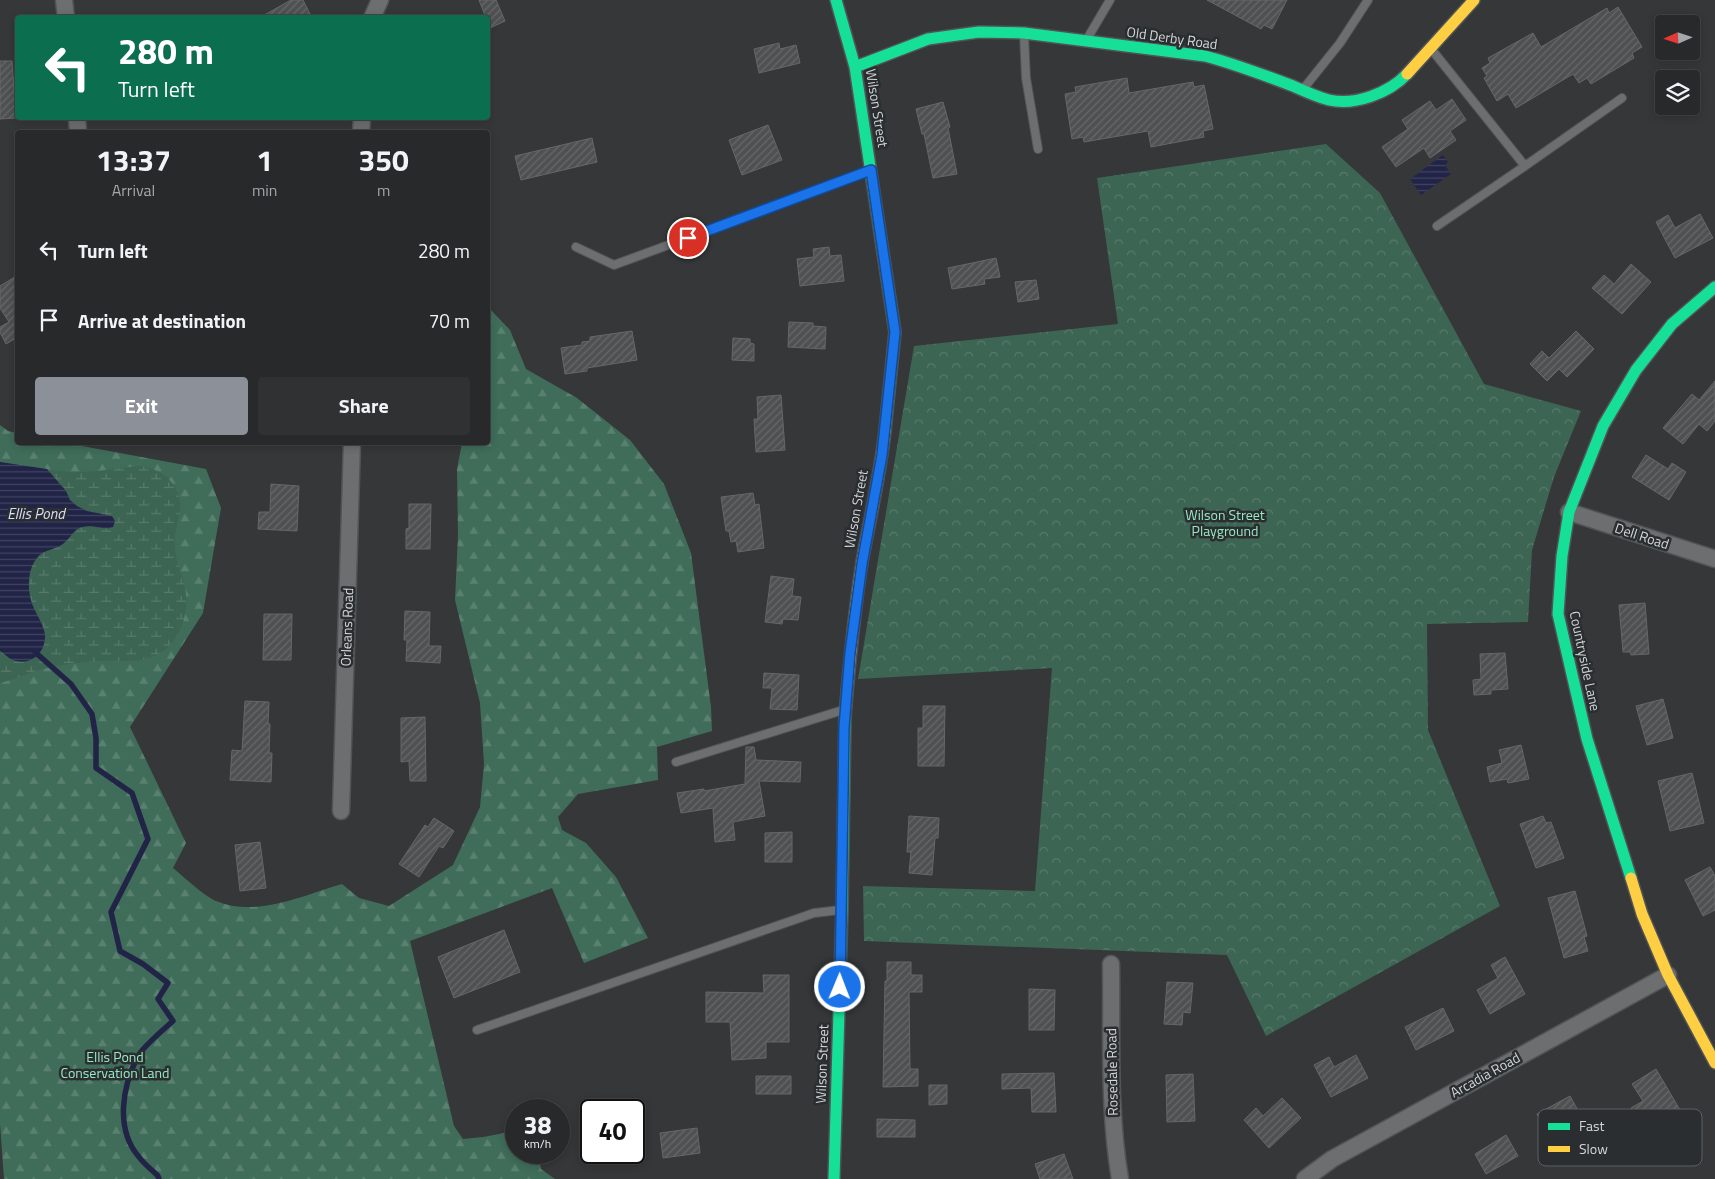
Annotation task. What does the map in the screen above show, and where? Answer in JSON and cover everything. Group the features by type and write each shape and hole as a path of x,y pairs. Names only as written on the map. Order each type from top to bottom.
{"street":[{"path":"64,0 66,15"},
{"path":"373,15 380,0"},
{"name":"Wilson Street","path":"834,1179 846,709 850,653 862,564 882,455 895,332 855,67 836,0"},
{"name":"Old Derby Road","path":"855,67 928,39 979,32 1024,33 1205,56 1230,63 1330,100 1351,100 1376,94 1400,81 1474,0"},
{"name":"Countryside Lane","path":"1715,287 1672,324 1636,370 1603,426 1569,512 1562,556 1558,614 1588,740 1642,914 1668,975 1715,1063"},
{"name":"Orleans Road","path":"342,810 352,445"},
{"name":"Dell Road","path":"1569,512 1715,559"},
{"name":"Rosedale Road","path":"1111,964 1112,1112 1120,1179"},
{"name":"Arcadia Road","path":"1305,1179 1332,1159 1668,975"}],"lane":[{"path":"1085,42 1110,0"},
{"path":"1303,90 1340,43 1368,0"},
{"path":"1024,33 1026,78 1038,149"},
{"path":"1430,49 1525,166"},
{"path":"1437,226 1622,98"},
{"path":"576,247 614,265 871,170"},
{"path":"676,762 846,709"},
{"path":"477,1030 814,912 842,910"}],"green space":[{"name":"Wilson Street Playground","path":"1326,144 1380,193 1484,384 1581,411 1554,477 1532,550 1528,622 1427,624 1428,730 1500,906 1266,1036 1227,955 864,941 863,886 1035,891 1052,668 858,679 914,346 1118,324 1097,178"},
{"name":"Ellis Pond Conservation Land","path":"490,309 510,330 526,369 577,398 630,440 664,484 691,553 711,707 712,731 657,747 658,780 578,794 558,817 562,830 586,843 616,877 648,938 584,963 552,888 410,941 454,1126 463,1139 505,1133 505,1164 540,1164 541,1169 555,1179 4,1179 0,1124 0,425 8,431 15,433 15,445 77,445 206,469 221,508 203,613 130,727 186,843 173,868 211,899 231,906 247,907 280,903 342,884 359,898 389,906 453,865 480,807 484,764 480,703 455,600 458,535 457,469 462,445 490,445"},
{"path":"140,466 155,470 171,481 180,499 175,552 185,588 186,609 185,617 176,638 159,654 143,660 100,661 57,666 38,670 0,683 0,651 14,661 44,628 34,610 29,590 32,567 39,555 63,544 80,528 91,526 109,528 113,527 115,521 112,516 87,511 77,506 70,500 66,491 47,469 82,472"}],"water":[{"path":"1443,155 1448,162 1445,165 1451,174 1421,195 1410,179"},
{"name":"Ellis Pond","path":"0,462 47,469 66,491 70,500 77,506 87,511 112,516 115,521 113,527 109,528 87,526 80,528 63,544 43,553 37,558 31,569 29,581 30,594 43,628 45,641 37,656 22,662 12,659 0,651"}],"building":[{"path":"291,0 303,0 310,15 264,15"},
{"path":"479,0 496,0 505,21 490,28 490,15 485,15"},
{"path":"1207,0 1287,0 1272,29 1264,25 1261,29"},
{"path":"1618,7 1642,47 1632,53 1634,58 1591,84 1587,78 1579,83 1573,74 1516,108 1508,94 1497,101 1484,78 1487,76 1482,68 1490,63 1488,58 1533,33 1541,47 1607,8 1609,13"},
{"path":"779,43 780,49 796,45 800,63 759,73 754,49"},
{"path":"0,61 12,61 15,118 0,119"},
{"path":"1127,78 1129,93 1193,82 1194,87 1204,85 1213,129 1203,131 1204,137 1151,147 1148,131 1084,142 1083,137 1072,139 1065,94 1076,92 1075,87"},
{"path":"1452,99 1466,120 1450,131 1456,140 1430,158 1424,148 1396,167 1382,147 1408,129 1402,120 1430,101 1436,110"},
{"path":"943,102 950,127 948,128 957,174 933,178 924,134 922,134 916,109"},
{"path":"768,125 782,160 742,175 729,140"},
{"path":"592,138 597,162 521,180 515,156"},
{"path":"1700,214 1713,238 1675,258 1656,222 1668,215 1675,228"},
{"path":"829,247 830,256 841,255 844,281 800,286 797,259 814,257 813,249"},
{"path":"996,258 1000,277 984,279 985,284 952,289 948,268"},
{"path":"1631,264 1651,282 1622,314 1592,288 1604,275 1614,284"},
{"path":"15,277 15,339 6,344 0,332 0,327 9,322 0,308 0,286"},
{"path":"1036,280 1039,299 1018,302 1015,282"},
{"path":"789,322 813,323 813,326 826,327 825,349 788,347"},
{"path":"632,331 637,360 587,368 587,371 565,374 561,348 582,345 582,342 590,341 590,337"},
{"path":"1576,331 1594,349 1567,377 1559,369 1547,381 1530,364 1542,351 1549,358"},
{"path":"733,338 750,339 750,343 754,344 754,361 732,360"},
{"path":"1715,381 1715,421 1707,431 1699,424 1683,444 1663,428 1692,394 1699,400"},
{"path":"781,395 785,450 756,452 754,419 758,419 757,397"},
{"path":"1646,455 1668,469 1672,463 1686,472 1669,500 1632,477"},
{"path":"271,484 299,486 297,531 258,529 259,512 270,512"},
{"path":"753,493 755,505 759,504 764,548 738,552 736,541 731,542 729,531 726,531 721,497"},
{"path":"409,504 431,504 430,549 406,549 406,529 409,528"},
{"path":"771,576 794,579 792,596 801,597 798,620 783,619 782,624 765,622"},
{"path":"1645,603 1649,654 1631,655 1630,652 1623,652 1619,605"},
{"path":"405,611 430,612 429,646 441,646 440,663 406,661 407,640 404,640"},
{"path":"264,614 292,614 291,660 263,660"},
{"path":"1505,653 1508,689 1491,690 1491,694 1474,695 1473,680 1481,679 1480,654"},
{"path":"764,673 799,675 797,710 770,709 772,688 763,688"},
{"path":"1663,699 1673,738 1647,745 1636,706"},
{"path":"245,701 269,702 269,753 272,753 271,782 230,780 232,750 242,751"},
{"path":"923,706 945,706 944,766 918,766 918,728 923,728"},
{"path":"425,717 426,781 410,781 409,761 401,762 401,718"},
{"path":"1521,745 1529,779 1508,783 1507,779 1490,782 1487,767 1502,763 1499,750"},
{"path":"746,747 754,747 756,760 801,762 800,782 759,781 765,816 733,822 735,840 715,842 713,808 681,813 677,793 704,789 704,791 745,784"},
{"path":"1692,773 1704,823 1670,831 1658,781"},
{"path":"909,816 939,818 938,838 935,838 932,875 909,873 911,852 907,852"},
{"path":"1543,816 1546,823 1551,822 1564,858 1536,868 1520,824"},
{"path":"434,818 454,831 443,848 439,846 419,877 399,864 425,825 428,827"},
{"path":"792,832 792,862 765,862 765,833"},
{"path":"260,842 266,888 240,891 235,845"},
{"path":"1710,867 1715,876 1715,910 1703,916 1685,880"},
{"path":"1575,891 1587,936 1584,937 1588,951 1564,958 1548,898"},
{"path":"504,930 520,972 454,998 438,957"},
{"path":"1505,957 1525,994 1490,1014 1477,990 1498,978 1491,965"},
{"path":"887,962 911,962 911,975 922,975 922,992 909,992 910,1069 918,1069 918,1086 883,1087"},
{"path":"763,975 789,975 789,1042 766,1042 766,1058 732,1060 730,1022 706,1022 706,992 764,993"},
{"path":"1167,982 1193,983 1190,1013 1183,1012 1182,1025 1164,1024"},
{"path":"1029,989 1055,990 1054,1030 1029,1030"},
{"path":"1443,1008 1454,1031 1416,1050 1405,1027"},
{"path":"1356,1055 1368,1078 1331,1097 1314,1065 1329,1057 1334,1067"},
{"path":"1656,1069 1679,1109 1632,1109 1643,1101 1632,1084"},
{"path":"1054,1073 1056,1112 1032,1112 1031,1088 1002,1089 1002,1074"},
{"path":"1193,1074 1195,1121 1167,1122 1166,1075"},
{"path":"756,1076 791,1076 791,1094 756,1094"},
{"path":"929,1085 947,1085 947,1104 929,1105"},
{"path":"1570,1096 1577,1109 1546,1109"},
{"path":"1282,1098 1301,1118 1269,1148 1244,1120 1256,1108 1263,1116"},
{"path":"877,1119 915,1120 915,1137 877,1137"},
{"path":"697,1128 700,1153 663,1158 660,1133"},
{"path":"1506,1135 1518,1156 1486,1174 1475,1154"},
{"path":"1064,1154 1073,1179 1040,1179 1035,1164"}],"waterway":[{"path":"35,652 71,684 92,714 96,738 96,768 132,793 148,839 111,912 120,951 143,964 168,983 158,999 173,1021 138,1056 128,1081 124,1108 126,1134 131,1146 159,1179"}],"traffic: fast":[{"path":"836,0 855,67 895,332 885,431"},
{"path":"855,67 928,39 979,32 1024,33 1205,56 1260,74 1320,97 1339,101 1350,101 1371,96 1391,87 1407,74"},
{"path":"1631,878 1587,739 1558,614 1562,556 1569,512 1603,426 1636,370 1672,324 1715,287"},
{"path":"834,1179 842,910 845,717"}],"traffic: slow":[{"path":"1407,74 1474,0"},
{"path":"845,717 859,581 885,431"},
{"path":"1631,878 1642,914 1668,975 1715,1063"}],"route":[{"path":"688,238 871,170 895,332 882,455 862,564 850,653 844,728 840,987"}]}
